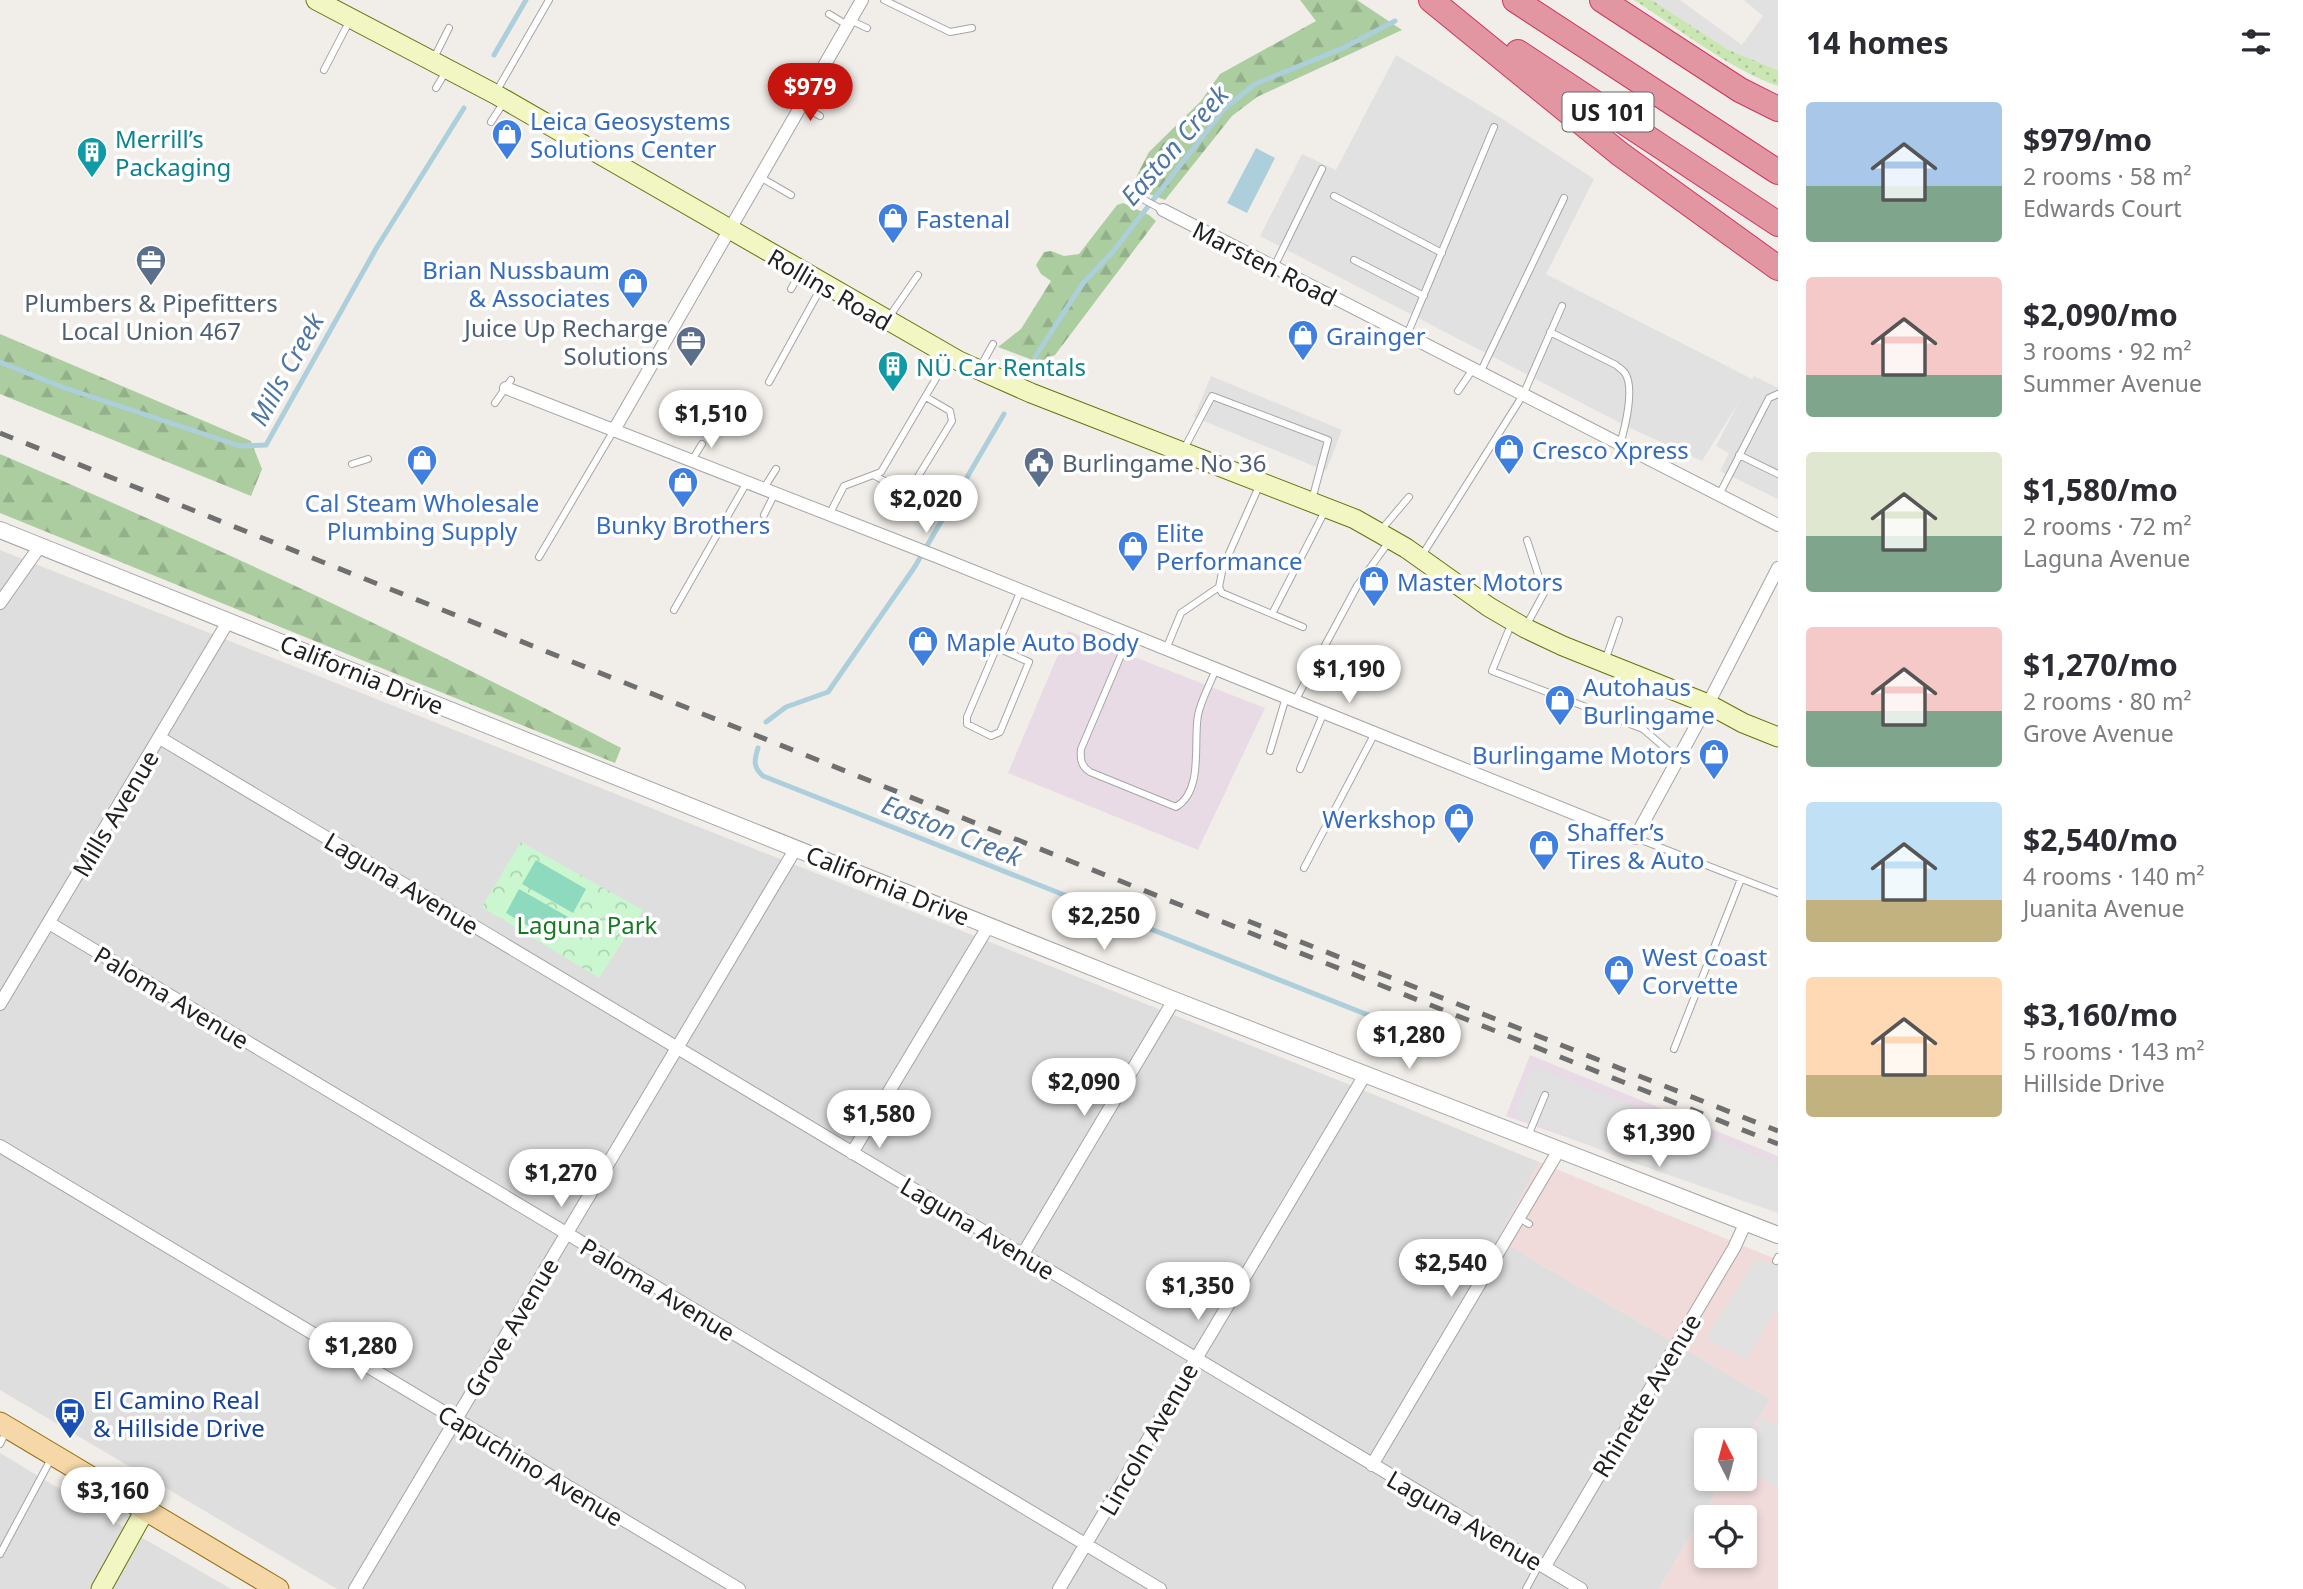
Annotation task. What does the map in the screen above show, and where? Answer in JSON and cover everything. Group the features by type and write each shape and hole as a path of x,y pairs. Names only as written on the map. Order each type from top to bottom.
{"highway":[{"path":"1431,0 1620,154 1778,268"},
{"name":"US 101","path":"1438,0 1778,224"},
{"name":"US 101","path":"1515,0 1778,172"},
{"path":"1602,0 1740,90 1778,109"}],"main road":[{"name":"Rollins Road","path":"316,0 500,97 949,356 1021,389 1319,505 1385,535 1489,607 1519,624 1605,663 1708,704 1743,723 1778,737"},
{"path":"3,1432 53,1455 278,1589"},
{"path":"101,1589 145,1510"}],"street":[{"path":"614,430 862,0"},
{"name":"Marsten Road","path":"1163,210 1778,525"},
{"path":"509,384 614,430 1021,590 1635,838 1778,568"},
{"name":"California Drive","path":"0,530 1174,1000 1778,1235"},
{"path":"0,603 40,546"},
{"name":"Mills Avenue","path":"0,1004 229,620"},
{"name":"Laguna Avenue","path":"160,738 1581,1589"},
{"name":"Grove Avenue","path":"355,1589 796,848"},
{"name":"Paloma Avenue","path":"49,923 1160,1589"},
{"path":"852,1153 989,925"},
{"path":"1023,1254 1174,1000"},
{"name":"Lincoln Avenue","path":"1059,1589 1366,1073"},
{"name":"Capuchino Avenue","path":"0,1146 739,1589"},
{"path":"1372,1465 1524,1221 1559,1150"},
{"name":"Rhinette Avenue","path":"1542,1565 1734,1248 1746,1223"}],"lane":[{"path":"491,122 516,58 549,0"},
{"path":"884,0 950,32 972,28"},
{"path":"829,14 867,28"},
{"path":"324,70 351,18"},
{"path":"436,88 449,28"},
{"path":"801,105 820,116"},
{"path":"1407,335 1494,127"},
{"path":"1274,267 1322,169"},
{"path":"760,177 791,195"},
{"path":"1135,195 1163,210"},
{"path":"1334,196 1442,253"},
{"path":"1458,391 1476,371 1564,198"},
{"path":"1354,260 1424,296"},
{"path":"791,289 801,272"},
{"path":"886,321 918,275"},
{"path":"769,382 823,285"},
{"path":"1420,558 1523,395 1562,306"},
{"path":"1550,332 1625,372 1629,392 1626,426 1620,444"},
{"path":"978,370 993,344"},
{"path":"829,515 844,486 881,472 949,356"},
{"path":"495,403 509,384"},
{"path":"1719,495 1769,398 1778,394"},
{"path":"1183,452 1212,396 1328,440 1319,505 1272,614"},
{"path":"875,476 908,493 952,421 950,411 926,397"},
{"path":"539,557 614,430"},
{"path":"692,461 702,444"},
{"path":"1740,456 1778,474"},
{"path":"352,464 368,459"},
{"path":"764,516 776,469"},
{"path":"674,610 747,482"},
{"path":"1261,482 1223,567 1219,587 1222,593 1303,627"},
{"path":"1270,751 1291,699 1409,497"},
{"path":"1527,540 1544,593 1519,624 1492,671 1643,729 1678,760"},
{"path":"1166,649 1181,612 1219,587"},
{"path":"998,648 1029,662 1000,732 991,736 970,727 967,717 1021,590"},
{"path":"1605,663 1619,620"},
{"path":"1129,634 1081,749 1080,759 1084,768 1090,772 1176,807 1183,802 1194,775 1199,713 1216,669"},
{"path":"1300,769 1324,712"},
{"path":"1304,868 1375,733"},
{"path":"1635,838 1778,893"},
{"path":"1674,1049 1741,879"},
{"path":"1527,1138 1545,1095"},
{"path":"0,1554 53,1455"},
{"path":"1526,1589 1542,1565"}],"shaded area":[{"path":"1652,0 1680,0 1742,45 1763,16 1744,0 1778,0 1778,70 1729,50"},
{"path":"1396,55 1501,118 1594,179 1546,274 1752,379 1754,376 1778,388 1778,499 1720,471 1729,453 1716,446 1740,400 1702,461 1626,426 1260,236 1302,154 1336,170"},
{"path":"1211,376 1342,430 1326,471 1194,417"},
{"path":"0,550 1539,1162 1498,1239 1770,1399 1753,1428 1694,1428 1694,1491 1716,1491 1708,1505 1694,1505 1694,1529 1659,1589 337,1589 0,1390"},
{"path":"1068,631 1265,708 1198,850 1008,773"},
{"path":"1530,1055 1778,1156 1778,1212 1506,1116"},
{"path":"1533,1067 1778,1164 1778,1213 1623,1159 1515,1115"},
{"path":"1539,1162 1778,1260 1778,1589 1659,1589 1694,1529 1694,1568 1757,1568 1757,1505 1708,1505 1716,1491 1757,1491 1757,1428 1753,1428 1770,1399 1498,1239"},
{"path":"1756,1259 1778,1267 1778,1306 1746,1360 1706,1338"},
{"path":"1762,1417 1778,1427 1778,1487 1757,1476 1756,1428"},
{"path":"0,1453 108,1518 231,1589 0,1589"}],"green space":[{"path":"1300,0 1357,0 1402,30 1257,97 1232,116 1165,200 1131,187 1149,152 1201,101 1220,74 1316,21"},
{"path":"1634,0 1652,0 1729,50 1778,70 1778,86 1723,59"},
{"path":"1123,203 1156,221 1055,355 1038,362 998,347 1021,329 1051,281 1041,274 1036,265 1044,252 1051,251 1064,256 1079,254 1117,205"},
{"path":"0,334 251,441 262,469 251,496 0,394"},
{"path":"0,454 236,558 468,670 621,748 615,763 0,513"},
{"name":"Laguna Park","path":"521,842 643,910 599,978 482,907"},
{"path":"536,860 586,889 573,913 522,884"},
{"path":"519,889 570,918 556,942 506,913"}],"water":[{"path":"1256,148 1275,158 1247,213 1227,203"}],"waterway":[{"name":"Mills Creek","path":"494,55 526,0"},
{"name":"Easton Creek","path":"1035,357 1083,283 1111,254 1224,109 1255,84 1343,48 1395,21"},
{"name":"Mills Creek","path":"0,362 62,387 240,446 266,445 377,247 464,108"},
{"name":"Easton Creek","path":"766,722 786,707 828,692 914,568 1004,414"},
{"name":"Easton Creek","path":"758,748 755,764 763,776 1401,1028 1416,1039 1420,1049"}],"railway":[{"path":"0,433 1778,1144"},
{"path":"1248,921 1778,1131"}],"place":[{"name":"Leica Geosystems Solutions Center","path":"507,161"},
{"name":"Merrill’s Packaging","path":"92,179"},
{"name":"Fastenal","path":"893,245"},
{"name":"Plumbers & Pipefitters Local Union 467","path":"151,287"},
{"name":"Brian Nussbaum & Associates","path":"633,310"},
{"name":"Grainger","path":"1303,362"},
{"name":"Juice Up Recharge Solutions","path":"691,368"},
{"name":"NÜ Car Rentals","path":"893,393"},
{"name":"Cresco Xpress","path":"1509,476"},
{"name":"Cal Steam Wholesale Plumbing Supply","path":"422,487"},
{"name":"Burlingame No 36","path":"1039,489"},
{"name":"Bunky Brothers","path":"683,509"},
{"name":"Elite Performance","path":"1133,573"},
{"name":"Master Motors","path":"1374,608"},
{"name":"Maple Auto Body","path":"923,668"},
{"name":"Autohaus Burlingame","path":"1560,727"},
{"name":"Burlingame Motors","path":"1714,781"},
{"name":"Werkshop","path":"1459,845"},
{"name":"Shaffer’s Tires & Auto","path":"1544,872"},
{"name":"West Coast Corvette","path":"1619,997"},
{"name":"El Camino Real & Hillside Drive","path":"70,1440"}]}
